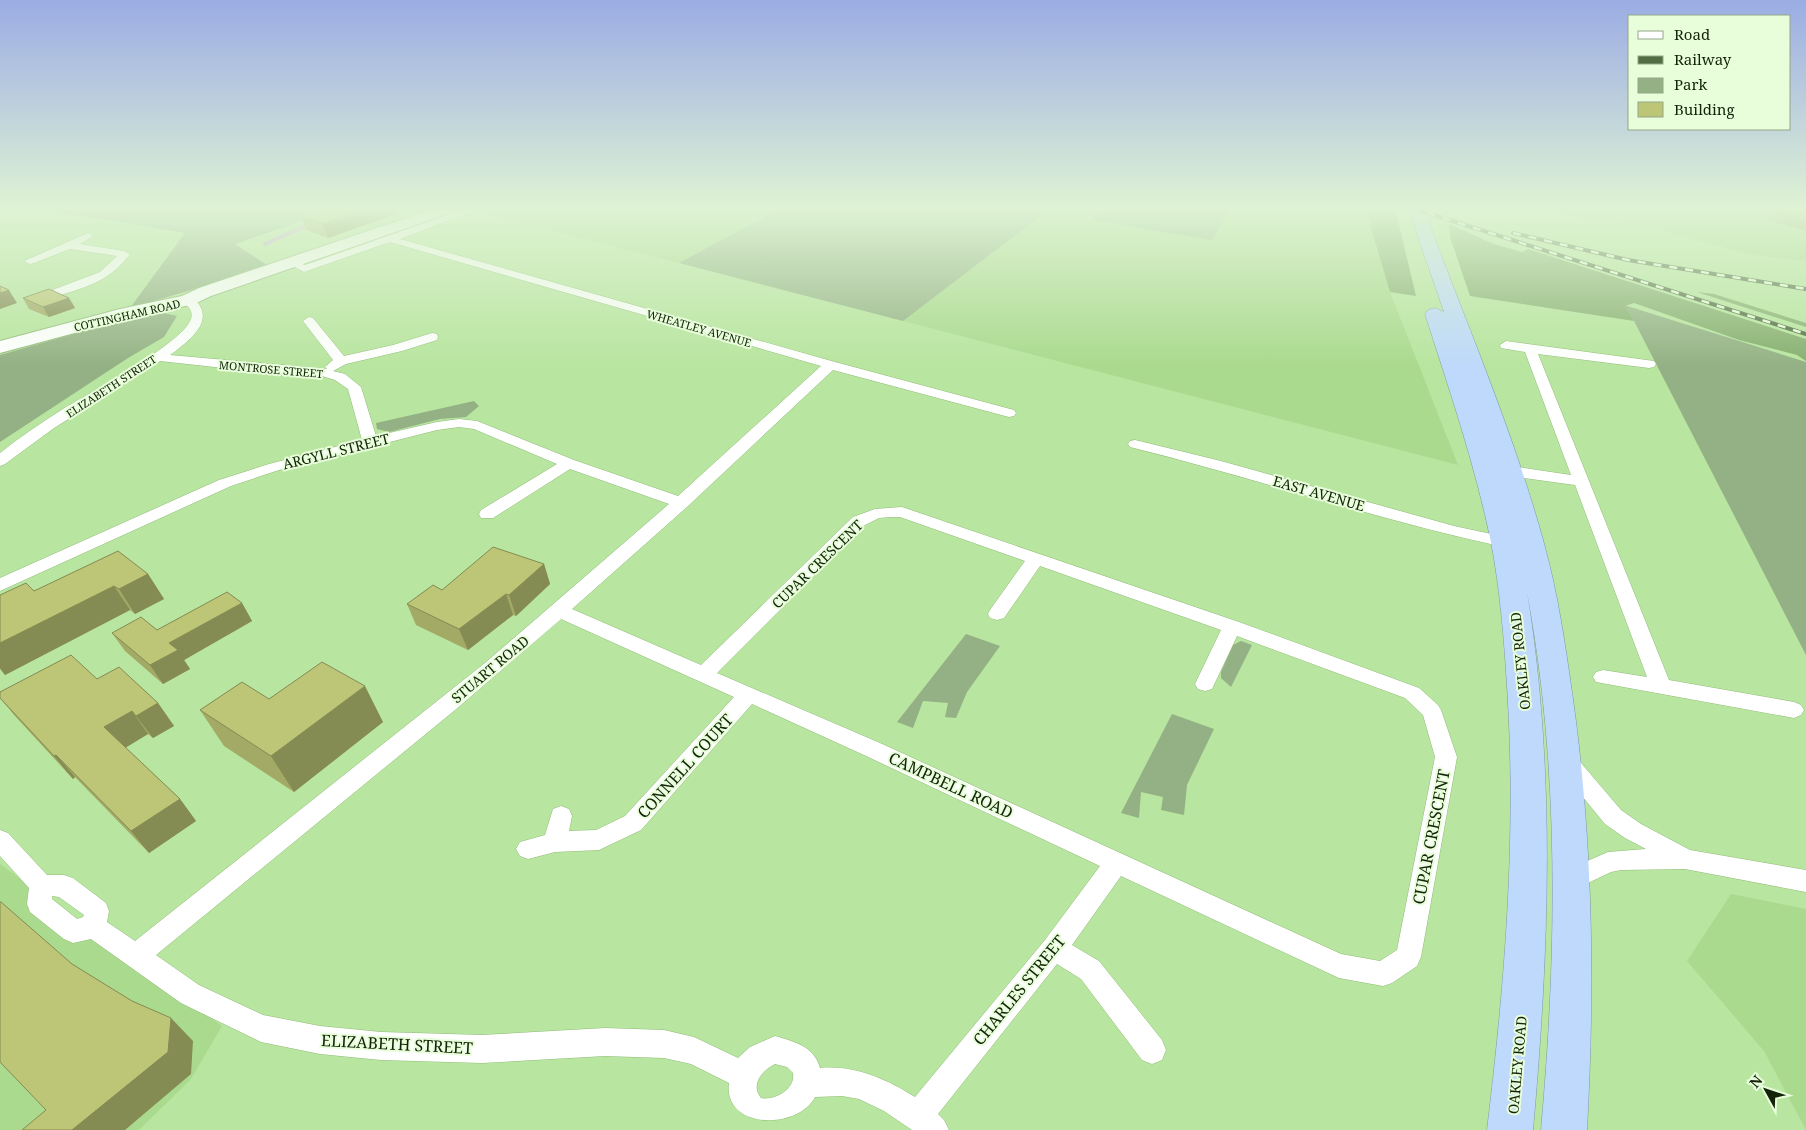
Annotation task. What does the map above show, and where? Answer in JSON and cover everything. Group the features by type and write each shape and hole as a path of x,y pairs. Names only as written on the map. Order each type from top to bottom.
{"highway":[{"name":"OAKLEY ROAD","path":"1417,261 1485,468 1504,542 1517,617 1526,705 1530,838 1526,950 1518,1057 1510,1130"},
{"path":"1435,261 1510,472 1532,548 1548,625 1565,759 1571,880 1570,1048 1564,1130"}],"street":[{"path":"59,292 99,278 109,271 118,261"},
{"name":"COTTINGHAM ROAD","path":"0,348 120,315 188,300 205,292 297,261"},
{"path":"299,266 304,269 329,261"},
{"name":"WHEATLEY AVENUE","path":"463,261 830,365 1009,413"},
{"name":"ELIZABETH STREET","path":"0,461 36,434 156,357 188,334 197,322 198,313 196,307 188,300"},
{"path":"308,321 341,360"},
{"path":"323,372 341,360 399,350 432,336"},
{"path":"1506,345 1649,364"},
{"path":"1530,349 1661,686"},
{"name":"MONTROSE STREET","path":"156,357 270,369 323,372 340,377 354,386 370,442"},
{"name":"STUART ROAD","path":"136,956 313,815 559,611 682,503 830,365"},
{"name":"ARGYLL STREET","path":"0,585 224,483 274,467 370,442 437,426 459,423 478,425 569,463 682,503"},
{"name":"EAST AVENUE","path":"1135,444 1216,464 1452,531 1504,542"},
{"path":"487,514 569,463"},
{"path":"1510,472 1580,481"},
{"name":"CUPAR CRESCENT","path":"704,674 859,521 869,514 890,511 902,512 1412,693 1431,710 1446,757 1408,957 1383,974 1339,966"},
{"path":"997,614 1036,559"},
{"name":"CAMPBELL ROAD","path":"559,611 872,749 1339,966"},
{"path":"1205,684 1232,628"},
{"path":"1603,677 1794,710"},
{"name":"CONNELL COURT","path":"528,848 555,842 599,840 633,824 749,694"},
{"path":"1565,759 1613,817 1633,831 1685,859"},
{"path":"555,842 561,816"},
{"name":"ELIZABETH STREET","path":"0,840 41,885 39,904 73,931 94,926 190,994 261,1028 320,1040 381,1046 482,1049 604,1042 664,1044 694,1051 744,1076"},
{"path":"1571,880 1608,862 1685,859 1806,881"},
{"name":"CHARLES STREET","path":"926,1123 1117,863"},
{"path":"1054,948 1090,970 1152,1050"},
{"path":"775,1050 788,1052 800,1058 807,1069 809,1083 802,1101 788,1115 764,1124 745,1102 742,1089 744,1076 751,1064 762,1055 775,1050"},
{"path":"809,1083 846,1082 878,1092 926,1123"}],"shaded area":[{"path":"982,261 1381,261 1390,292 1458,465 903,321"},
{"path":"1381,261 1408,261 1416,296 1390,292"},
{"path":"1458,261 1564,261 1806,339 1806,361 1797,355 1739,340 1634,303 1625,306 1634,321 1470,296"},
{"path":"1697,292 1714,294 1806,323 1806,327"},
{"path":"0,864 222,1026 191,1079 139,1130 0,1130"},
{"path":"1731,894 1806,909 1806,1130 1764,1051 1687,961"}],"green space":[{"path":"165,261 260,261 270,267 130,308"},
{"path":"683,261 982,261 903,321 679,263"},
{"path":"1624,305 1806,362 1806,655 1634,321"},
{"path":"164,313 177,316 164,337 128,358 0,442 0,355 137,316"},
{"path":"474,401 479,406 466,417 440,419 389,432 377,429 376,423"},
{"path":"966,634 1000,646 967,692 956,718 945,717 948,703 923,701 913,728 897,722"},
{"path":"1241,641 1252,645 1231,687 1221,678 1221,672 1233,645"},
{"path":"1172,714 1214,729 1187,785 1184,815 1161,810 1163,797 1141,792 1139,818 1121,813"}],"building":[{"path":"0,286 9,290 0,293"},
{"path":"49,289 69,298 43,307 23,298"},
{"path":"493,547 544,564 509,595 506,594 459,629 407,604 433,585 442,590"},
{"path":"118,551 148,574 119,589 114,586 0,643 0,595 26,583 34,591"},
{"path":"227,592 242,603 169,643 178,650 150,665 112,633 141,617 157,630"},
{"path":"71,655 97,679 119,667 158,703 136,716 132,711 104,727 180,799 131,831 56,755 54,756 0,698 0,692"},
{"path":"322,662 365,686 271,756 200,710 242,682 269,699"},
{"path":"0,902 72,964 132,1001 171,1018 168,1052 72,1130 22,1130 46,1110 0,1062"}],"railway":[{"path":"1577,261 1806,334"},
{"path":"1633,261 1806,289"}]}
